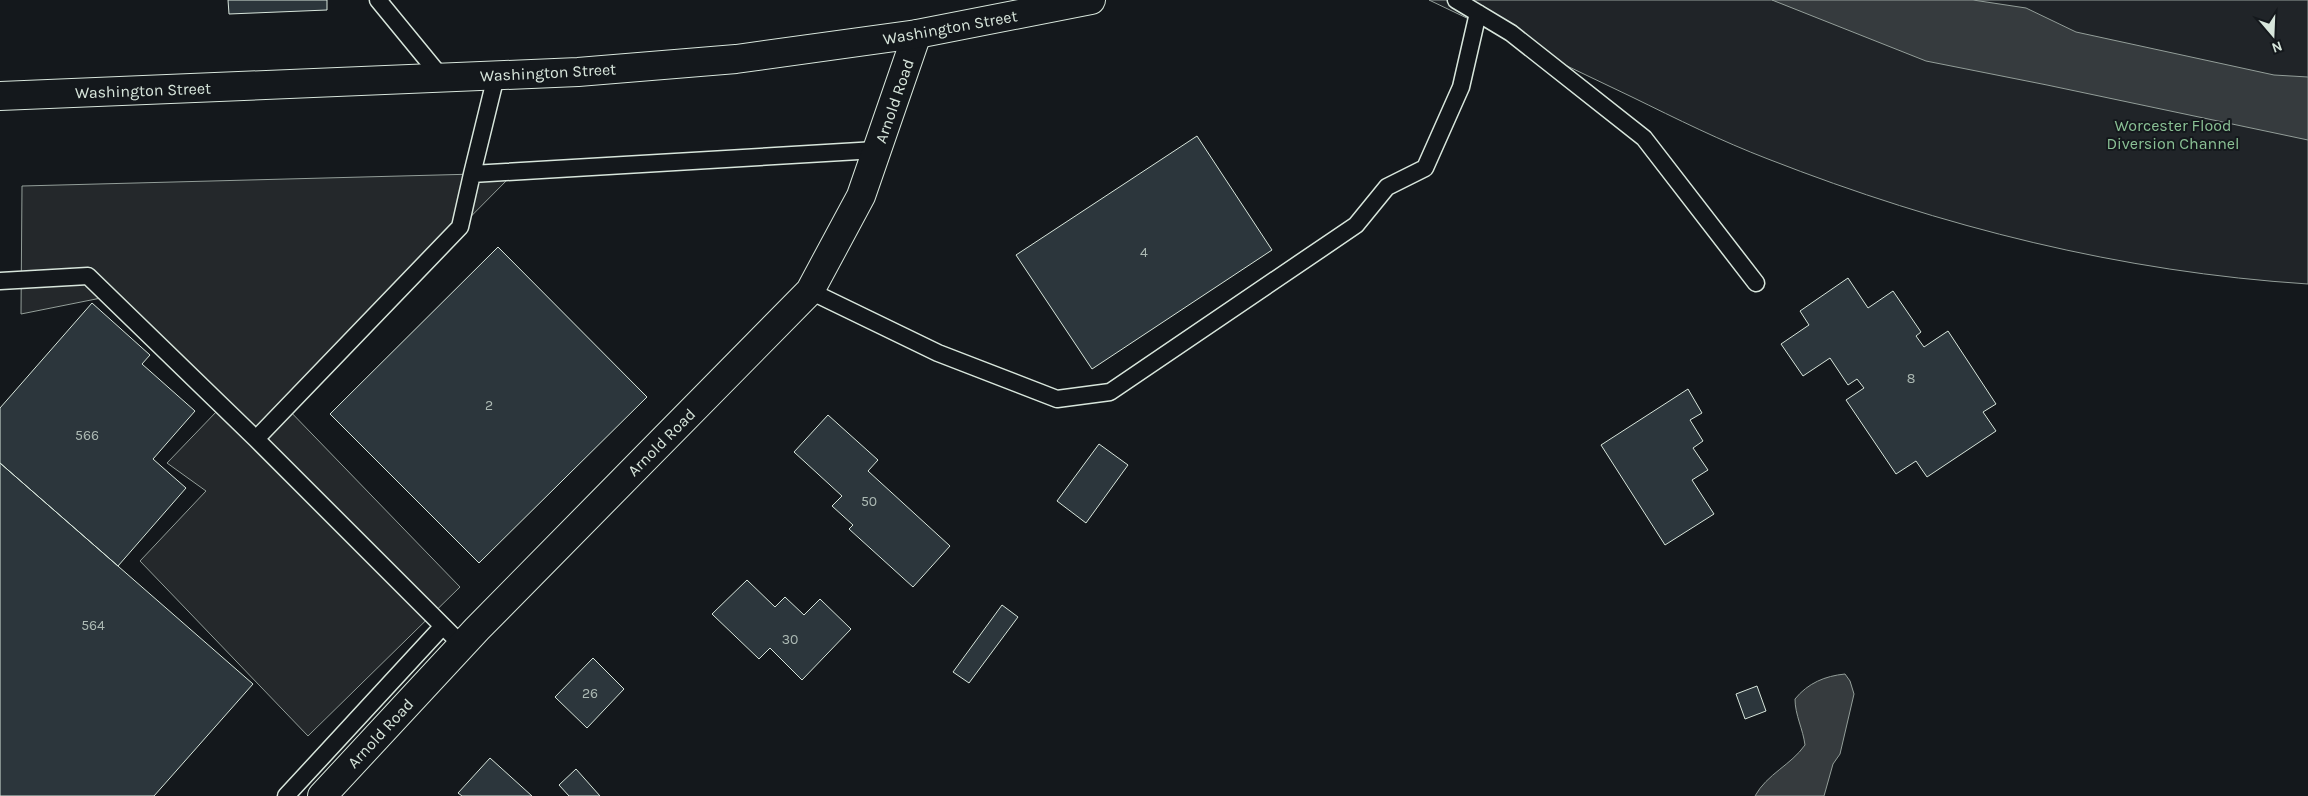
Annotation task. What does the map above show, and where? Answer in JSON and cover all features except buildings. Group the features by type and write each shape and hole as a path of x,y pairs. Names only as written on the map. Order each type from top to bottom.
{"main road":[{"name":"Washington Street","path":"0,96 578,72 736,58 917,34 1091,0"},
{"name":"Arnold Road","path":"322,796 462,645 810,291 861,196 917,34"}],"lane":[{"path":"378,0 442,78"},
{"path":"1456,0 1511,33 1644,138 1756,283"},
{"path":"810,291 938,353 1057,399 1110,392 1356,225 1387,187 1425,168 1461,87 1478,13"},
{"path":"256,439 460,227 496,76"},
{"path":"472,174 876,150"},
{"path":"0,281 88,276 256,439 462,645"},
{"path":"286,796 443,626"}],"green space":[{"name":"Worcester Flood Diversion Channel","path":"1429,0 2308,0 2308,284 2238,278 2169,269 2101,257 2033,242 1899,206 1733,145"}],"shaded area":[{"path":"1772,0 1973,0 2026,8 2076,32 2274,75 2308,77 2308,140 1926,61"},
{"path":"514,173 284,405 460,587 308,736 140,561 206,491 167,463 218,410 101,298 21,314 22,186"},
{"path":"1845,674 1850,681 1854,694 1840,754 1833,764 1824,796 1755,796 1772,775 1793,758 1805,745 1796,711 1795,699 1817,681"}]}
